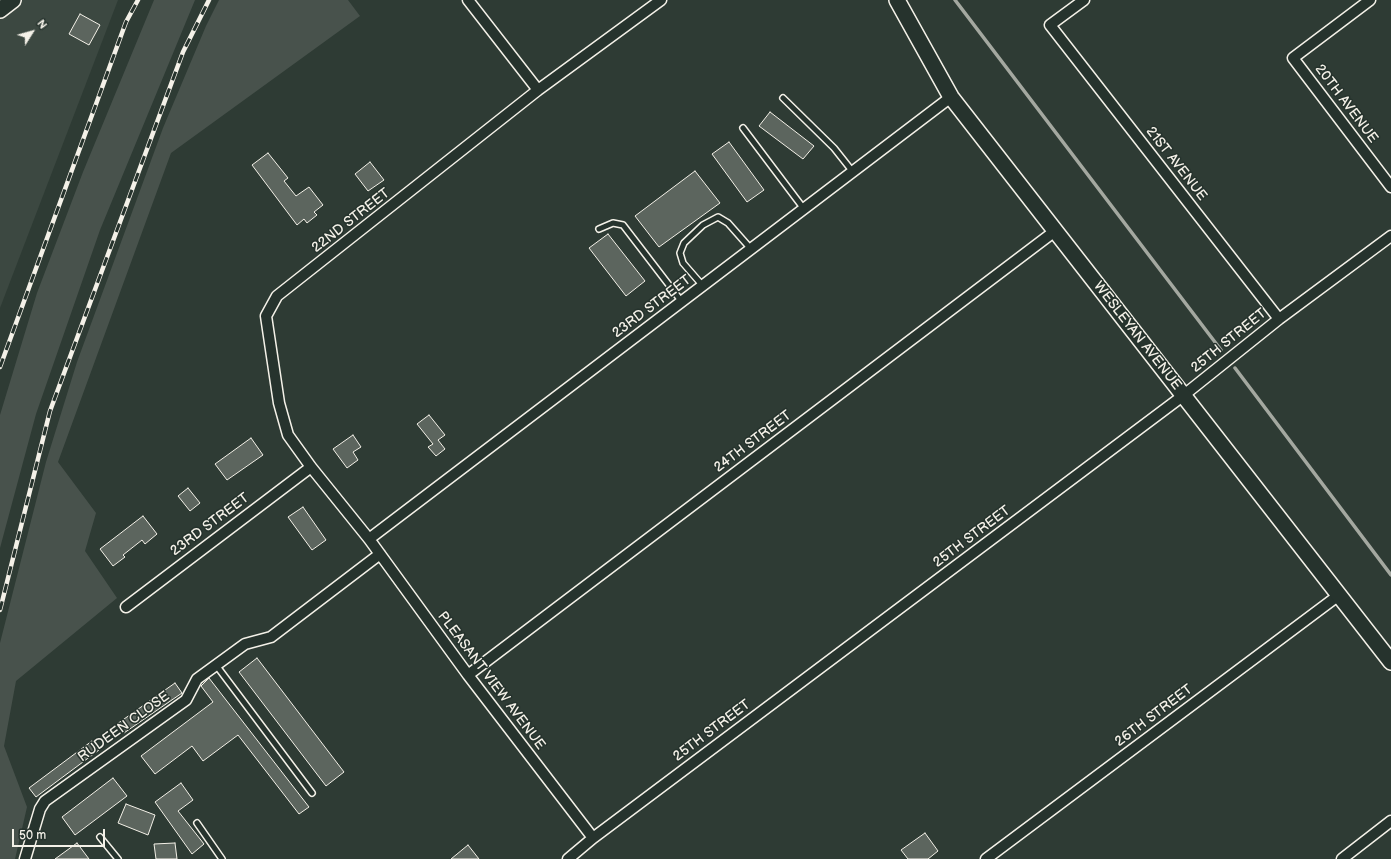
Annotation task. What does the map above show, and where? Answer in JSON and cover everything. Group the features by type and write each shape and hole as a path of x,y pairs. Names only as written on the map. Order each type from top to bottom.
{"street":[{"path":"0,10 14,0"},
{"path":"468,0 538,90"},
{"name":"22ND STREET","path":"369,539 311,467 288,434 280,403 266,316 277,296 538,90 661,0"},
{"name":"WESLEYAN AVENUE","path":"897,0 951,97 1391,662"},
{"name":"21ST AVENUE","path":"1084,0 1050,25 1279,319"},
{"name":"20TH AVENUE","path":"1370,0 1293,58 1391,187"},
{"name":"23RD STREET","path":"369,539 951,97"},
{"name":"24TH STREET","path":"468,675 1055,231"},
{"name":"25TH STREET","path":"568,859 593,838 1184,396 1279,319 1391,236"},
{"name":"23RD STREET","path":"126,606 311,467"},
{"name":"PLEASANT VIEW AVENUE","path":"369,539 468,675 593,838"},
{"name":"RUDEEN CLOSE","path":"25,859 40,809 45,801 186,700 197,679 245,644 271,637 380,554"},
{"name":"26TH STREET","path":"986,859 1339,595"},
{"path":"1342,859 1391,821"}],"lane":[{"path":"783,98 834,148 853,172"},
{"path":"743,128 804,209"},
{"path":"703,286 683,263 680,253 684,243 703,225 718,217 728,223 751,249"},
{"path":"599,229 614,223 623,225 682,302"},
{"path":"216,665 312,794"},
{"path":"197,823 221,859"},
{"path":"100,837 118,859"}],"shaded area":[{"path":"0,0 118,0 0,308"},
{"path":"154,0 195,0 100,230 36,414 0,548 0,415 37,293 83,172"},
{"path":"219,0 348,0 360,16 171,153 58,462 96,513 85,551 117,598 16,681 4,746 27,807 15,859 0,859 0,643 46,462 77,362 163,128 206,26"}],"building":[{"path":"80,14 100,25 89,45 69,34"},
{"path":"770,112 814,146 803,159 759,126"},
{"path":"729,142 764,190 747,202 712,154"},
{"path":"268,153 288,178 284,181 296,196 309,187 323,205 314,212 317,215 307,223 304,219 297,225 252,165"},
{"path":"370,162 384,180 368,191 355,174"},
{"path":"695,171 720,203 659,247 635,216"},
{"path":"608,234 645,281 626,296 589,248"},
{"path":"429,415 445,435 438,440 445,449 436,456 428,447 433,444 417,424"},
{"path":"353,435 361,447 353,452 358,460 347,468 333,449"},
{"path":"251,438 263,455 227,480 215,464"},
{"path":"188,488 200,503 190,511 178,496"},
{"path":"303,507 326,540 312,550 288,517"},
{"path":"143,516 157,534 145,544 142,540 123,555 125,557 113,566 100,549"},
{"path":"257,658 344,772 326,786 239,672"},
{"path":"209,678 309,807 299,814 238,735 203,761 192,746 155,774 141,756 213,702 201,686"},
{"path":"175,683 182,693 124,733 117,724"},
{"path":"92,741 99,750 36,797 29,788"},
{"path":"113,778 127,796 75,835 62,817"},
{"path":"181,783 193,800 178,811 204,844 192,854 155,802"},
{"path":"126,804 155,815 148,835 118,823"},
{"path":"925,833 938,851 928,859 908,859 901,850"},
{"path":"77,843 89,859 55,859"},
{"path":"175,843 177,859 156,859 154,844"},
{"path":"468,845 479,859 451,859"}],"waterway":[{"path":"955,0 1221,350"},
{"path":"1235,368 1391,575"}],"railway":[{"path":"0,367 126,22 138,0"},
{"path":"0,610 50,411 183,52 209,0"}]}
